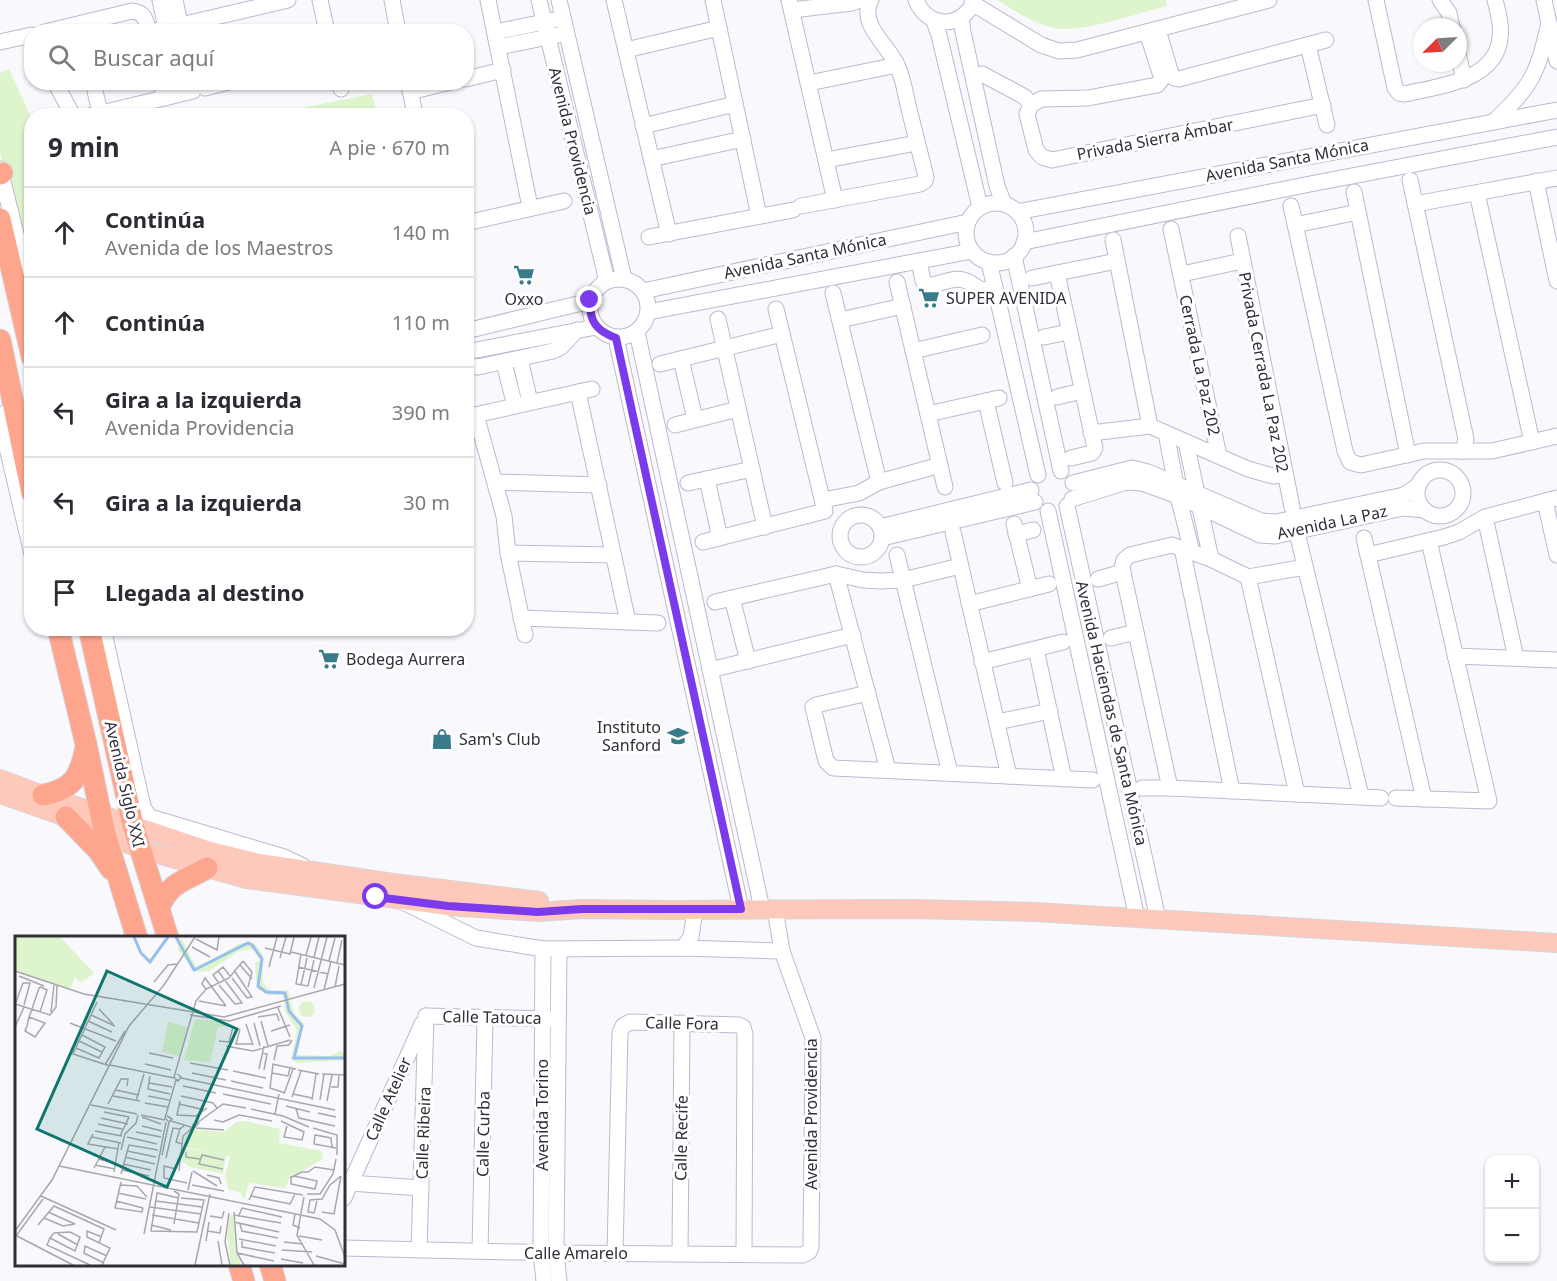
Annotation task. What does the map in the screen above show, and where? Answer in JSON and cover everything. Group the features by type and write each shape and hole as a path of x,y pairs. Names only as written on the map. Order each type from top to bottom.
{"highway":[{"path":"0,219 24,322"},
{"path":"0,340 24,492"},
{"name":"Avenida Siglo XXI","path":"60,636 103,824 136,936"},
{"name":"Avenida Siglo XXI","path":"91,636 130,779 134,825 140,849 167,936"},
{"path":"43,795 64,789 76,778 86,744"},
{"path":"66,817 99,851 122,889"},
{"path":"159,907 167,891 173,885 207,868"},
{"path":"240,1266 244,1281"},
{"path":"271,1266 275,1281"}],"main road":[{"path":"0,779 43,795 103,824 140,849 247,879 538,901 582,909 910,909 1034,912 1557,943"},
{"path":"0,794 66,817 103,824 134,825 210,851 259,863 317,872 395,891"}],"street":[{"path":"160,0 172,24"},
{"path":"173,24 175,0"},
{"path":"206,24 288,0"},
{"path":"320,0 325,24"},
{"path":"392,0 396,24"},
{"path":"488,0 530,207"},
{"name":"Avenida Providencia","path":"540,0 607,281"},
{"name":"Avenida Providencia","path":"559,0 624,279"},
{"path":"614,0 669,234"},
{"path":"713,0 759,216"},
{"path":"649,237 925,182 926,177 897,65 873,30 868,16 871,0"},
{"path":"916,0 926,16 943,23 961,18 972,2 1041,45 1059,51 1077,50 1269,0"},
{"path":"1376,0 1395,88 1399,93 1405,94 1464,80 1480,72 1498,48 1500,21 1495,0"},
{"path":"1440,0 1450,18"},
{"path":"1544,0 1557,61"},
{"path":"835,200 791,5 850,1 856,10 868,16"},
{"path":"92,24 138,11 145,17 147,24"},
{"path":"961,18 997,186 1004,204"},
{"path":"934,21 980,207"},
{"path":"1492,122 1515,101 1530,83 1540,63 1549,23"},
{"path":"497,39 565,26"},
{"path":"626,50 719,27"},
{"path":"1153,31 1171,74 1174,78 1179,79 1326,40"},
{"path":"982,74 1025,97 1031,105 1041,99 1088,98 1157,85 1162,79 1153,31"},
{"path":"0,42 24,38"},
{"path":"1308,45 1327,125"},
{"path":"808,83 897,65"},
{"path":"474,77 503,70"},
{"path":"1462,72 1464,80"},
{"path":"59,90 69,108"},
{"path":"93,90 94,108"},
{"path":"111,108 163,90"},
{"path":"411,90 414,108"},
{"path":"644,126 735,104"},
{"name":"Privada Sierra Ámbar","path":"1031,105 1027,114 1036,150 1042,157 1052,160 1323,105"},
{"name":"Avenida Santa Mónica","path":"1017,213 1305,156 1557,110"},
{"name":"Avenida Santa Mónica","path":"1024,242 1557,137"},
{"path":"651,159 743,140"},
{"path":"826,160 917,143"},
{"path":"1305,156 1310,184"},
{"path":"0,172 24,267"},
{"path":"1415,204 1557,177"},
{"path":"1410,180 1466,439 1463,452"},
{"path":"1536,181 1557,281"},
{"path":"1354,192 1408,455"},
{"path":"1477,193 1532,442"},
{"path":"474,221 564,201"},
{"path":"993,203 1004,204 1017,213 1025,228 1024,242 1014,256 1000,262 989,262 972,251 966,232 968,222 980,207 993,203"},
{"path":"1291,206 1347,458 1350,462 1361,465 1424,451 1492,451 1557,436"},
{"path":"1295,225 1358,212"},
{"name":"Avenida Santa Mónica","path":"643,291 968,222"},
{"name":"Cerrada La Paz 202","path":"1171,229 1219,456"},
{"name":"Privada Cerrada La Paz 202","path":"1238,236 1292,507"},
{"path":"1091,433 1150,426 1113,240"},
{"name":"Avenida Santa Mónica","path":"648,312 972,251"},
{"path":"1014,256 1061,471"},
{"path":"919,261 923,281 929,286 960,279 967,280 977,289 995,288"},
{"path":"1032,278 1117,261"},
{"name":"Cerrada La Paz 202","path":"1182,274 1242,261"},
{"path":"989,262 1038,475"},
{"path":"1057,273 1094,451 1071,458"},
{"path":"624,279 643,291 648,302 648,312 644,324 637,332 627,337 616,338 603,333 596,327 589,311 590,300 599,286 607,281 624,279"},
{"path":"897,282 945,487"},
{"path":"833,293 879,482"},
{"path":"474,329 590,300"},
{"path":"840,320 903,306"},
{"path":"703,542 821,514 825,511 776,309"},
{"path":"717,319 765,527"},
{"path":"474,350 596,327"},
{"path":"474,366 504,363 554,351 578,330"},
{"name":"Avenida Providencia","path":"637,332 710,670 768,909 813,1038 811,1247 809,1252"},
{"path":"1044,338 1069,332"},
{"path":"660,364 782,334"},
{"path":"913,351 982,335"},
{"path":"616,338 741,909"},
{"path":"520,359 530,402"},
{"path":"681,359 695,419"},
{"path":"504,363 515,406"},
{"path":"474,415 585,390 598,485 628,622"},
{"path":"1057,397 1082,391"},
{"path":"928,414 993,400 1005,483"},
{"path":"675,424 738,409"},
{"path":"474,424 495,482 504,516 508,552 525,635"},
{"name":"Cerrada La Paz 202","path":"1150,426 1264,474 1273,476 1285,474"},
{"path":"1166,433 1233,791"},
{"name":"Cerrada La Paz 202","path":"1186,442 1211,559"},
{"path":"1424,451 1428,466 1418,492 1420,503 1438,513 1458,507 1463,492 1458,478 1448,465 1446,451"},
{"path":"823,500 859,493 879,482 940,465"},
{"path":"0,467 24,492"},
{"name":"Avenida La Paz","path":"1073,483 1132,468 1148,472 1177,490 1198,499 1261,521 1275,522 1404,495 1422,480"},
{"path":"688,483 752,469"},
{"path":"1052,469 1061,471 1068,475 1073,483 1074,492 1070,503 1058,511 1043,510 1033,496 1033,482 1038,475 1052,469"},
{"path":"1422,480 1438,470 1452,473"},
{"path":"707,479 720,538"},
{"path":"495,482 598,485"},
{"name":"Avenida La Paz","path":"1070,503 1126,482 1177,490"},
{"path":"859,493 865,516"},
{"path":"843,496 848,519"},
{"path":"881,532 1033,496"},
{"name":"Avenida La Paz","path":"1198,499 1260,535 1275,536 1403,508 1438,513"},
{"path":"1368,555 1444,537 1485,517 1551,500 1557,555"},
{"name":"Avenida Haciendas de Santa Mónica","path":"1070,503 1158,919"},
{"name":"Avenida Haciendas de Santa Mónica","path":"1048,511 1137,918"},
{"path":"1142,788 1489,801 1455,656 1444,537 1438,513"},
{"path":"865,516 872,518 881,532 881,545 867,557 857,557 846,551 842,545 841,528 852,517 865,516"},
{"path":"1485,517 1516,658"},
{"path":"1030,589 1015,529 1033,530"},
{"path":"952,532 1009,776"},
{"path":"1298,537 1361,796"},
{"path":"1364,538 1424,799"},
{"path":"1170,788 1123,572 1124,560 1130,555 1172,545 1211,559 1248,577 1305,567"},
{"path":"508,552 613,555"},
{"path":"873,554 881,581"},
{"path":"897,555 950,773"},
{"path":"715,602 836,574 863,580 903,580 960,566"},
{"path":"1098,579 1123,572"},
{"path":"836,574 888,770"},
{"path":"1248,577 1297,794"},
{"path":"969,604 1049,584"},
{"path":"732,598 748,661"},
{"path":"522,618 658,623"},
{"path":"1111,638 1136,632"},
{"path":"710,670 853,635"},
{"path":"105,636 114,677 130,779 144,809 150,816 284,857 317,872"},
{"path":"982,662 1063,642"},
{"path":"1036,649 1064,778"},
{"path":"1455,656 1557,660"},
{"path":"868,693 813,707 829,766 1093,780"},
{"path":"996,722 1050,711"},
{"path":"395,891 476,938 543,949 683,948 782,951"},
{"path":"683,948 691,937 695,910"},
{"name":"Avenida Torino","path":"543,949 550,1019 548,1253 544,1281"},
{"name":"Avenida Torino","path":"550,1019 559,950"},
{"name":"Calle Tatouca","path":"426,1016 550,1019"},
{"name":"Calle Atelier","path":"345,1196 426,1016"},
{"name":"Calle Ribeira","path":"419,1250 426,1016"},
{"name":"Calle Curba","path":"480,1251 485,1018"},
{"name":"Calle Fora","path":"615,1253 620,1033 623,1026 630,1023 682,1023 739,1024 743,1027 745,1034 744,1254"},
{"name":"Calle Recife","path":"680,1254 682,1023"},
{"path":"350,1183 421,1188"},
{"name":"Calle Amarelo","path":"345,1248 548,1253 803,1255 809,1252"},
{"name":"Avenida Torino","path":"548,1253 560,1281"}],"green space":[{"path":"997,0 1166,0 1167,6 1092,26 1062,29 1036,22"},
{"path":"9,69 27,108 24,108 24,248 0,152 0,73"},
{"path":"372,94 375,108 301,108"}],"place":[{"name":"Oxxo","path":"524,275"},
{"name":"SUPER AVENIDA","path":"929,298"},
{"name":"Bodega Aurrera","path":"329,659"},
{"name":"Instituto Sanford","path":"678,736"},
{"name":"Sam's Club","path":"442,739"}],"route":[{"path":"376,897 448,906 538,912 582,909 741,909 616,338 603,333 596,327 589,311 590,300"}]}
